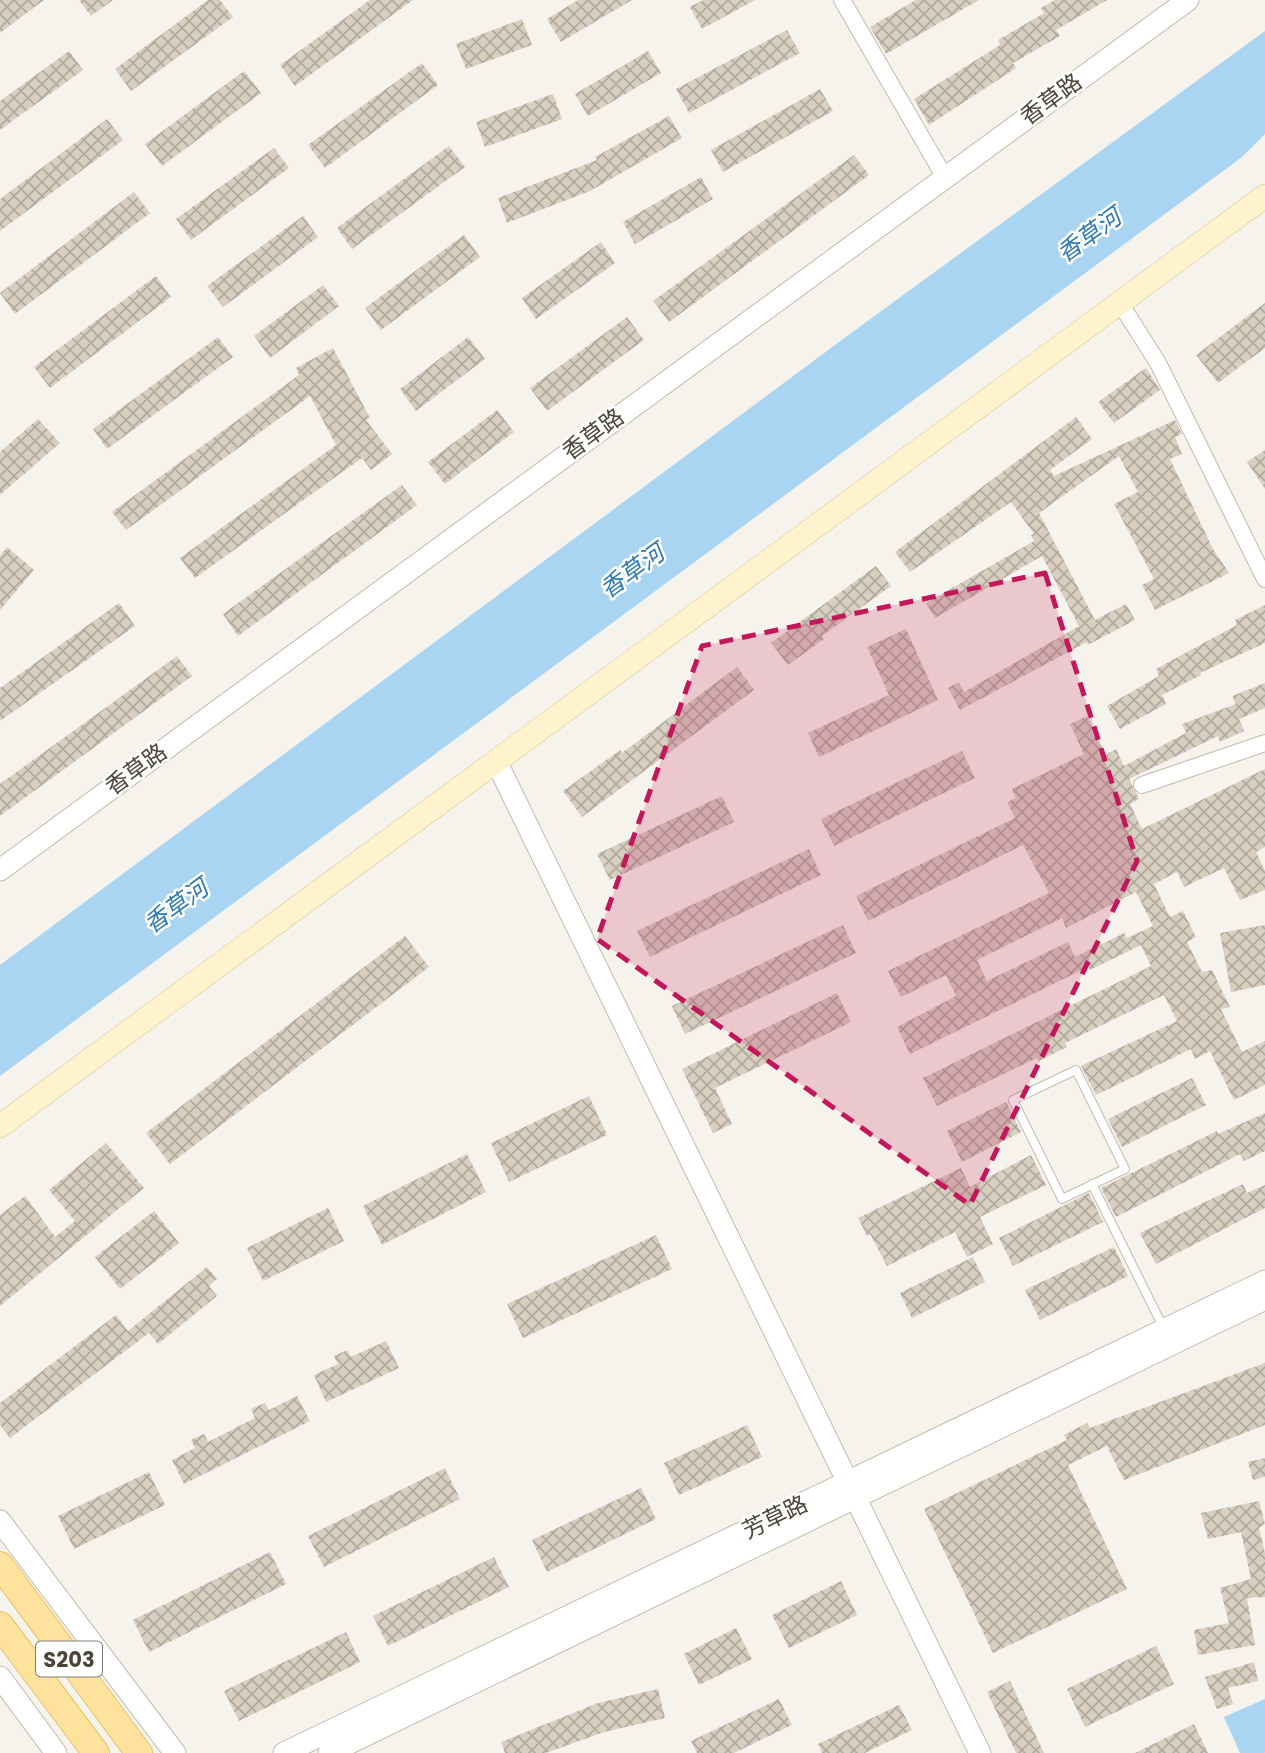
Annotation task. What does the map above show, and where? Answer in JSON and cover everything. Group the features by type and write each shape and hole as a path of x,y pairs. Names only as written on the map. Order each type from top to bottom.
{"main road":[{"path":"0,1126 1265,196"},
{"name":"S203","path":"0,1565 139,1753"},
{"name":"S203","path":"0,1625 96,1753"}],"street":[{"path":"842,0 944,176"},
{"name":"香草路","path":"0,870 944,176 1188,0"},
{"path":"1119,303 1158,362 1265,579"},
{"path":"1142,785 1265,743"},
{"path":"496,761 980,1753"},
{"name":"芳草路","path":"329,1753 1265,1282"},
{"name":"芳草路","path":"284,1753 1265,1300"},
{"path":"0,1521 175,1753"},
{"path":"0,1677 56,1753"}],"lane":[{"path":"1076,1070 1125,1169 1092,1184 1062,1199 1013,1100 1076,1070"},
{"path":"1092,1184 1165,1330"}],"highlighted area":[{"path":"1045,573 1137,861 970,1205 597,939 702,646"}],"water":[{"name":"香草河","path":"1265,31 1265,134 1242,157 0,1076 0,965 843,339"},
{"path":"1265,1699 1265,1753 1240,1753 1224,1717"}],"building":[{"path":"0,0 44,0 0,33"},
{"path":"79,0 113,0 91,16"},
{"path":"208,0 220,0 233,17 131,91 115,69"},
{"path":"370,0 413,0 295,86 280,65"},
{"path":"578,0 632,0 561,42 547,19"},
{"path":"703,0 755,0 702,29 690,7"},
{"path":"916,0 979,0 886,54 870,27"},
{"path":"1055,0 1107,0 1056,30 1060,36 1013,63 1016,68 929,125 914,99 1000,45 998,40 1044,13 1041,8"},
{"path":"522,19 532,45 466,69 456,44"},
{"path":"787,30 800,53 689,113 676,89"},
{"path":"69,51 83,70 0,130 0,101"},
{"path":"648,51 661,73 588,116 575,94"},
{"path":"422,63 438,85 325,168 308,145"},
{"path":"244,71 261,93 162,166 145,144"},
{"path":"820,89 833,111 723,172 711,150"},
{"path":"553,94 562,119 485,147 476,122"},
{"path":"669,116 682,138 590,191 507,223 498,198 597,160 595,157"},
{"path":"107,119 123,140 0,231 0,199"},
{"path":"449,146 465,167 352,249 337,228"},
{"path":"274,148 289,168 191,240 176,219"},
{"path":"854,155 869,175 669,322 653,301"},
{"path":"701,177 713,199 635,244 623,222"},
{"path":"134,192 150,213 15,314 0,293"},
{"path":"303,216 318,237 223,307 207,286"},
{"path":"464,235 480,257 381,330 365,308"},
{"path":"601,242 615,263 536,319 522,298"},
{"path":"156,276 171,297 50,388 34,367"},
{"path":"323,285 339,306 270,358 254,336"},
{"path":"1265,303 1265,348 1218,383 1196,355"},
{"path":"627,317 644,340 547,411 530,388"},
{"path":"218,337 233,357 107,449 93,429"},
{"path":"468,337 485,359 416,411 400,389"},
{"path":"333,348 370,418 366,420 392,454 371,470 362,458 195,578 180,558 336,445 310,396 126,530 112,512 299,375 296,368"},
{"path":"1146,368 1160,390 1114,423 1098,402"},
{"path":"497,410 514,432 445,484 428,462"},
{"path":"1076,417 1092,439 1050,470 1054,476 1175,420 1182,434 1175,437 1182,454 1170,459 1213,549 1229,573 1155,610 1142,585 1154,579 1114,504 1138,492 1119,456 1039,513 1095,620 1126,604 1135,620 1088,645 1087,642 960,710 948,688 959,682 964,692 1079,626 1042,556 935,618 926,603 1034,541 1031,535 1034,534 1011,502 910,572 895,552"},
{"path":"38,419 60,443 0,495 0,452"},
{"path":"1265,450 1265,489 1247,462"},
{"path":"402,485 417,505 238,636 223,614"},
{"path":"7,547 34,570 0,610 0,556"},
{"path":"876,566 891,586 822,636 824,639 788,665 771,643"},
{"path":"119,603 135,626 0,721 0,688"},
{"path":"1265,605 1265,643 1200,673 1201,675 1162,695 1166,704 1120,729 1107,706 1159,676 1156,669 1237,625 1235,620"},
{"path":"906,629 938,700 819,757 808,733 889,695 867,647"},
{"path":"177,656 192,676 0,816 0,784"},
{"path":"737,667 754,690 582,817 563,791 620,750 622,753"},
{"path":"1265,683 1265,708 1239,719 1244,731 1220,742 1218,736 1129,779 1139,799 1130,804 1142,829 1265,769 1265,847 1256,852 1265,871 1265,890 1240,900 1224,868 1184,887 1177,872 1154,884 1170,917 1183,911 1196,937 1187,942 1202,972 1212,970 1230,1007 1221,1009 1242,1052 1265,1041 1265,1085 1234,1100 1210,1051 1195,1059 1191,1049 1096,1095 1081,1066 1177,1021 1164,995 1065,1043 1067,1047 1039,1061 1037,1058 937,1106 923,1078 1151,966 1141,945 1090,970 1088,967 910,1054 897,1027 956,996 946,975 901,997 888,971 1049,893 1023,845 868,921 856,896 1015,818 1007,802 1016,798 1012,789 1084,754 1070,724 1087,716 1106,755 1116,749 1124,766 1186,733 1182,724 1236,704 1232,696","holes":["1136,892 1153,926 1127,938 1124,933 1075,957 1068,942 987,981 977,960 1062,918 1066,928"]},
{"path":"962,751 975,778 834,846 821,819"},
{"path":"722,796 734,822 610,880 597,854"},
{"path":"809,849 821,875 650,957 637,931"},
{"path":"843,925 856,953 685,1034 672,1006"},
{"path":"1265,925 1265,985 1231,992 1220,933"},
{"path":"405,936 429,967 170,1164 146,1133"},
{"path":"837,993 851,1022 715,1088 732,1124 713,1133 682,1069"},
{"path":"1192,1078 1206,1105 1122,1147 1108,1119"},
{"path":"589,1096 607,1135 509,1182 491,1143"},
{"path":"1006,1102 1021,1132 962,1162 947,1131"},
{"path":"1265,1113 1265,1151 1244,1161 1240,1154 1116,1217 1101,1188 1217,1131 1218,1134"},
{"path":"106,1143 144,1188 0,1306 0,1215 25,1196 55,1237 75,1221 49,1190"},
{"path":"467,1154 486,1192 382,1245 363,1206"},
{"path":"1031,1155 1046,1185 980,1217 993,1244 967,1257 955,1232 887,1266 858,1218 961,1168 970,1187"},
{"path":"1243,1184 1247,1193 1265,1185 1265,1208 1156,1264 1140,1233"},
{"path":"1089,1193 1103,1222 1013,1266 999,1238"},
{"path":"328,1208 344,1241 263,1281 247,1248"},
{"path":"154,1211 179,1243 120,1289 95,1257"},
{"path":"656,1235 672,1269 523,1338 507,1304"},
{"path":"1114,1247 1128,1276 1040,1320 1025,1290"},
{"path":"973,1257 985,1282 912,1318 900,1293"},
{"path":"207,1267 217,1279 209,1286 217,1296 158,1344 149,1333 10,1438 0,1425 0,1403 116,1315 128,1331"},
{"path":"386,1341 399,1368 326,1402 314,1375 338,1364 334,1356 347,1350 351,1357"},
{"path":"1265,1363 1265,1425 1124,1480 1107,1446 1068,1465 1127,1589 993,1653 924,1509 1067,1440 1064,1435 1087,1423 1090,1428"},
{"path":"297,1396 310,1421 184,1484 172,1460 195,1448 191,1440 204,1434 208,1442 255,1418 251,1409 265,1403 269,1410"},
{"path":"747,1425 762,1457 679,1495 664,1463"},
{"path":"1265,1458 1265,1477 1253,1480 1248,1462"},
{"path":"445,1468 460,1499 324,1567 308,1536"},
{"path":"149,1472 165,1505 74,1549 58,1516"},
{"path":"641,1488 656,1519 547,1572 532,1540"},
{"path":"1259,1501 1265,1524 1259,1528 1265,1553 1265,1597 1247,1598 1255,1645 1198,1655 1194,1630 1229,1623 1220,1588 1251,1579 1241,1532 1208,1539 1201,1513"},
{"path":"270,1552 286,1584 149,1652 133,1620"},
{"path":"494,1557 509,1587 388,1646 373,1616"},
{"path":"841,1581 857,1615 789,1648 772,1615"},
{"path":"736,1628 752,1659 699,1685 684,1654"},
{"path":"346,1632 360,1662 239,1721 224,1691"},
{"path":"1156,1646 1174,1684 1085,1727 1067,1689"},
{"path":"1254,1662 1258,1681 1228,1688 1233,1704 1217,1709 1205,1677"},
{"path":"1010,1681 1044,1753 1016,1753 987,1692"},
{"path":"658,1689 665,1718 604,1732 546,1753 505,1753 501,1742 598,1703"},
{"path":"779,1699 792,1725 734,1753 697,1753 691,1741"},
{"path":"899,1705 912,1730 865,1753 822,1753 818,1744"},
{"path":"1194,1724 1208,1753 1135,1753"}]}
